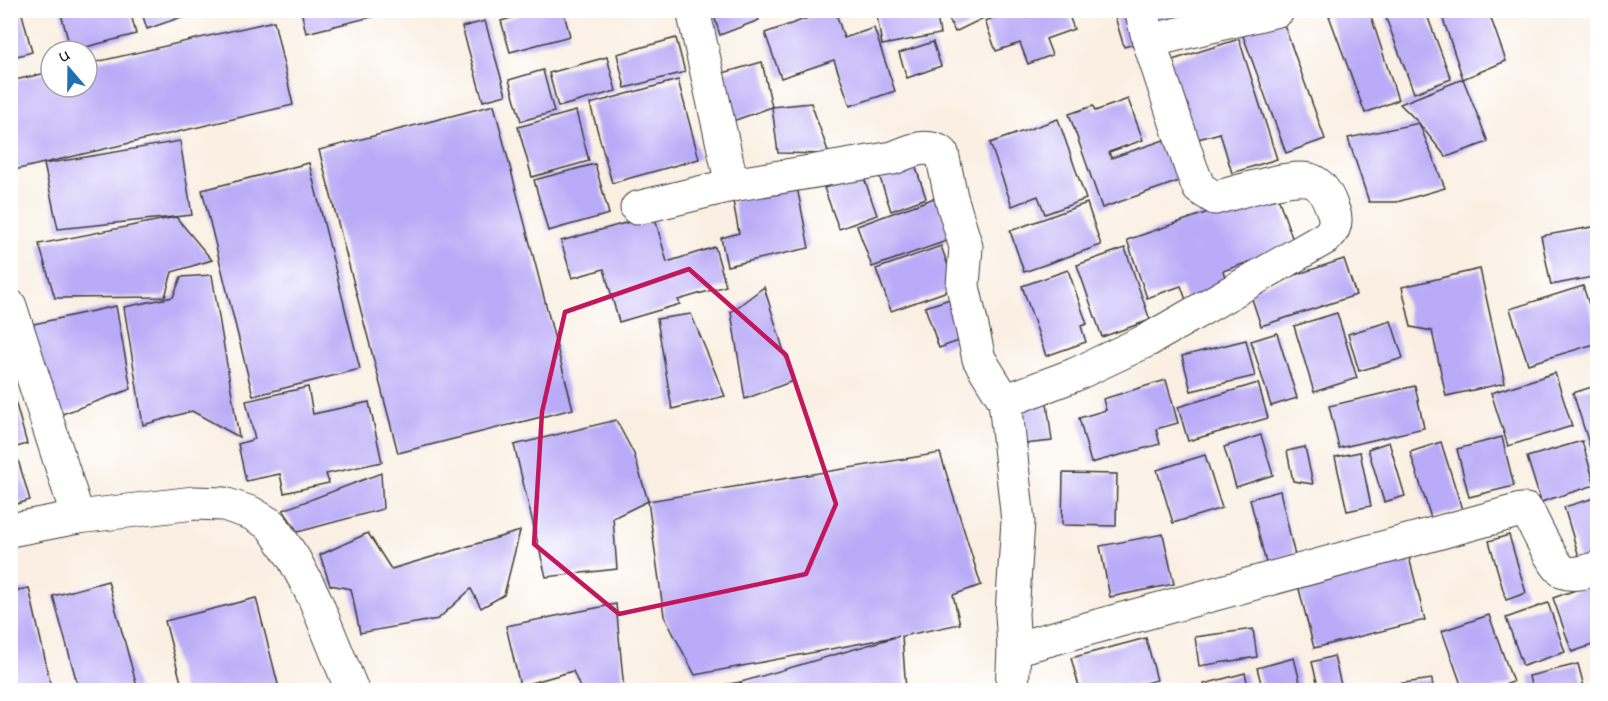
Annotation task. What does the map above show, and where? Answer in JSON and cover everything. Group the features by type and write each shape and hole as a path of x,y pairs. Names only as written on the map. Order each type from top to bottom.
{"street":[{"path":"693,10 732,185"},
{"path":"1005,401 1074,375 1148,340 1327,237 1334,229 1335,215 1323,188 1309,179 1288,180 1215,198 1199,188 1145,26 1278,10"},
{"path":"637,208 732,185 893,158 918,148 942,153 951,197 966,247 963,285 979,359 1005,401 1018,521 1012,614 1014,650 1012,690"},
{"path":"10,306 78,517"},
{"path":"10,531 78,517 194,503 224,504 251,513 271,525 294,559 314,597 352,690"},
{"path":"1014,650 1521,510 1526,510 1529,514 1556,564 1564,572 1575,573 1598,568"}],"highlighted area":[{"path":"689,269 786,355 836,504 806,574 619,614 534,544 542,412 565,312"}],"building":[{"path":"10,10 21,10 32,52 10,58"},
{"path":"60,10 130,10 136,34 99,44 99,39 68,39"},
{"path":"141,10 199,10 199,11 147,29"},
{"path":"301,10 396,10 396,11 306,33"},
{"path":"537,10 563,10 570,36 510,52 501,21"},
{"path":"712,10 757,10 759,20 720,35"},
{"path":"835,10 844,38 874,28 895,91 850,106 834,60 781,78 765,33"},
{"path":"876,10 936,10 940,34 882,45"},
{"path":"945,10 988,10 990,15 955,32"},
{"path":"1014,10 1023,10 1026,18 1047,10 1067,10 1074,29 1046,39 1052,55 1028,64 1020,43 996,51 985,21"},
{"path":"1113,10 1135,10 1144,41 1124,47"},
{"path":"1153,10 1185,10 1188,23 1160,31"},
{"path":"1345,10 1369,10 1398,100 1365,113 1329,16"},
{"path":"1383,10 1425,10 1451,79 1414,93"},
{"path":"1440,10 1488,10 1506,61 1463,79"},
{"path":"1282,19 1325,139 1286,153 1242,33"},
{"path":"274,21 293,105 10,171 10,81 39,75 39,99 99,99 99,61"},
{"path":"485,21 506,95 483,101 462,27"},
{"path":"676,38 685,72 625,88 617,54"},
{"path":"1239,39 1277,159 1232,173 1220,133 1191,141 1166,62"},
{"path":"933,42 941,66 907,78 899,53"},
{"path":"607,57 616,91 558,107 549,73"},
{"path":"762,62 772,107 733,121 723,73"},
{"path":"543,70 554,112 521,121 509,80"},
{"path":"1463,79 1488,142 1446,157 1400,104"},
{"path":"678,80 699,159 612,183 590,104"},
{"path":"1128,99 1143,140 1109,152 1111,158 1164,140 1179,181 1102,208 1069,114 1093,106 1095,111"},
{"path":"811,103 829,154 778,153 772,107"},
{"path":"494,105 573,409 398,453 319,150"},
{"path":"576,111 589,161 532,177 518,127"},
{"path":"1058,119 1086,199 1045,214 1038,196 1012,206 990,143"},
{"path":"1419,123 1445,188 1397,202 1369,202 1348,138"},
{"path":"180,141 192,215 58,229 44,164"},
{"path":"914,162 926,198 891,211 879,175"},
{"path":"309,163 360,369 253,396 202,190"},
{"path":"595,164 609,214 548,231 534,180"},
{"path":"863,175 877,215 839,229 824,188"},
{"path":"797,187 809,248 727,266 721,238 739,233 733,201"},
{"path":"1275,189 1295,246 1223,271 1228,285 1186,300 1181,286 1147,298 1127,240"},
{"path":"943,195 958,237 872,267 857,226"},
{"path":"1087,203 1101,245 1024,272 1010,231"},
{"path":"654,215 667,262 715,247 726,286 678,300 680,304 619,322 604,269 572,278 561,241"},
{"path":"176,217 212,260 172,272 165,297 55,298 39,244"},
{"path":"1598,226 1598,276 1551,285 1541,236"},
{"path":"941,246 956,288 891,311 876,269"},
{"path":"1125,248 1150,320 1102,337 1077,265"},
{"path":"1344,259 1356,295 1261,326 1249,290"},
{"path":"1480,269 1505,383 1446,396 1432,331 1411,327 1402,287"},
{"path":"1068,270 1087,324 1081,326 1086,342 1046,356 1022,286"},
{"path":"212,275 239,437 192,411 143,425 124,307 173,297 181,277"},
{"path":"1583,286 1598,332 1598,343 1528,364 1510,309"},
{"path":"764,287 793,381 745,399 731,312"},
{"path":"953,298 967,338 939,348 925,307"},
{"path":"116,306 131,389 54,417 29,325"},
{"path":"1337,313 1357,378 1314,392 1294,326"},
{"path":"691,314 725,396 672,409 657,319"},
{"path":"1391,321 1403,358 1359,371 1348,334"},
{"path":"1277,333 1297,398 1271,406 1251,341"},
{"path":"1246,340 1255,376 1191,391 1182,356"},
{"path":"1555,373 1572,426 1508,446 1491,393"},
{"path":"1166,380 1178,423 1156,429 1160,444 1091,463 1079,418 1106,410 1103,399"},
{"path":"1258,383 1268,418 1188,441 1178,407"},
{"path":"1598,385 1598,448 1591,450 1573,393"},
{"path":"1415,386 1424,428 1339,448 1329,406"},
{"path":"308,387 313,414 369,402 382,462 326,474 329,483 284,493 280,474 246,481 238,444 255,439 246,401"},
{"path":"1046,396 1052,441 1024,444 1018,400"},
{"path":"14,397 27,444 10,449 10,398"},
{"path":"616,420 634,454 648,501 613,518 617,569 546,577 514,445"},
{"path":"1261,435 1273,475 1236,487 1224,447"},
{"path":"1502,437 1514,486 1469,497 1457,449"},
{"path":"1582,441 1595,485 1541,502 1527,457"},
{"path":"1389,442 1405,496 1384,502 1368,449"},
{"path":"1441,442 1462,509 1431,518 1410,452"},
{"path":"1305,447 1313,484 1293,481 1287,451"},
{"path":"1360,452 1371,506 1347,511 1335,457"},
{"path":"16,453 30,500 10,506 10,455"},
{"path":"940,453 981,585 953,595 960,624 902,636 906,690 743,690 741,682 899,636 695,675 664,616 648,501"},
{"path":"1205,455 1222,508 1173,523 1157,470"},
{"path":"381,473 383,509 298,532 283,510"},
{"path":"1063,473 1117,474 1116,526 1062,525"},
{"path":"1280,491 1295,556 1266,563 1250,499"},
{"path":"1598,497 1598,555 1580,560 1564,507"},
{"path":"520,531 504,595 481,608 471,589 438,619 360,633 351,589 330,585 320,555 368,533 391,569"},
{"path":"1163,534 1174,584 1110,597 1100,546"},
{"path":"1509,535 1526,593 1506,600 1489,541"},
{"path":"1409,557 1425,620 1314,648 1298,585"},
{"path":"108,581 138,690 79,690 53,596"},
{"path":"1598,582 1598,643 1572,652 1553,598"},
{"path":"29,588 52,690 10,690 10,592"},
{"path":"256,598 279,688 183,690 165,621"},
{"path":"1548,603 1565,652 1523,666 1506,618"},
{"path":"616,604 624,690 581,690 573,671 520,686 506,626"},
{"path":"1489,615 1513,682 1489,690 1463,690 1442,631"},
{"path":"1253,629 1257,657 1199,666 1195,637"},
{"path":"1146,638 1157,680 1117,690 1080,690 1071,658"},
{"path":"1334,656 1341,685 1319,690 1312,662"},
{"path":"1294,658 1302,690 1263,690 1257,668"},
{"path":"1578,664 1585,690 1532,690 1529,676"},
{"path":"1245,673 1249,690 1205,690 1204,684"},
{"path":"1432,679 1433,690 1391,690 1390,685"},
{"path":"741,682 740,690 701,690 701,689"}]}
